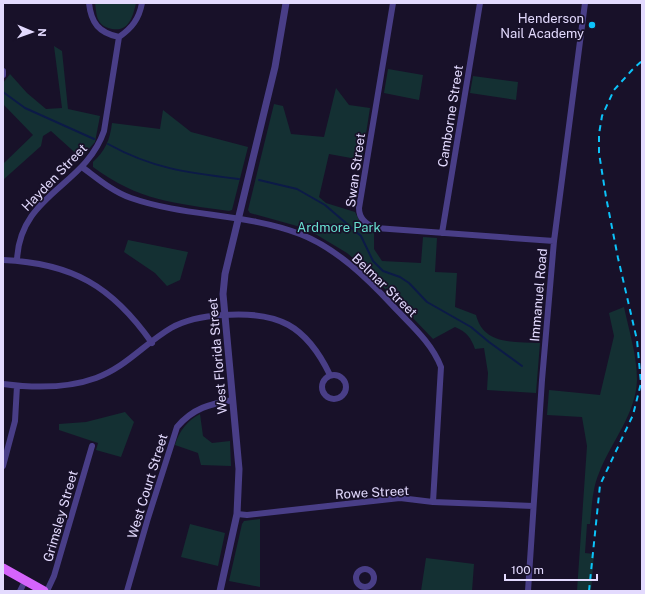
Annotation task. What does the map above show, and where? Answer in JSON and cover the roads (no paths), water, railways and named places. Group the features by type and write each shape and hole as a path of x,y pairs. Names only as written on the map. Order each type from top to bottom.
{"main road":[{"path":"3,568 46,591"}],"street":[{"path":"89,3 94,23 101,31 119,37 136,22 142,3"},
{"name":"West Florida Street","path":"220,591 237,514 239,469 223,294 225,274 240,218 275,67 286,3"},
{"name":"Swan Street","path":"393,3 359,212 365,222 376,228 554,241"},
{"name":"Camborne Street","path":"442,233 480,3"},
{"name":"Immanuel Road","path":"528,591 533,506 554,241 585,3"},
{"name":"Hayden Street","path":"17,261 18,247 23,229 31,216 82,167 99,145 104,131 119,37"},
{"name":"Belmar Street","path":"82,167 114,190 130,198 153,204 240,218 301,234 323,245 355,268 386,299 436,354 441,367 433,502"},
{"path":"3,260 56,266 74,273 106,293 133,318 152,343"},
{"path":"3,384 52,387 95,378 129,361 172,328 182,323 208,316 225,314 256,314 284,322 311,343 330,375 341,377 345,383 345,391 336,399 328,398 322,391 322,383 330,375"},
{"path":"3,466 15,421 17,386"},
{"name":"West Court Street","path":"127,591 148,518 177,427 188,416 203,407 233,400"},
{"name":"Grimsley Street","path":"46,591 54,576 92,446"},
{"name":"Rowe Street","path":"237,514 247,515 400,498 433,502 533,506"},
{"path":"20,591 25,581"}],"waterway":[{"path":"3,92 25,108 94,139"},
{"path":"108,144 140,159 172,169 204,175 239,179"},
{"path":"259,180 297,189 325,205 361,236 373,261 383,271 400,277 409,283 427,302 471,327 522,366"}],"railway":[{"path":"589,591 600,485 633,415 641,383 637,340 606,197 599,153 599,134 602,116 614,90 642,61"}],"place":[{"name":"Henderson Nail Academy","path":"592,25"}],"park label":[{"name":"Ardmore Park","path":"339,227"}]}
